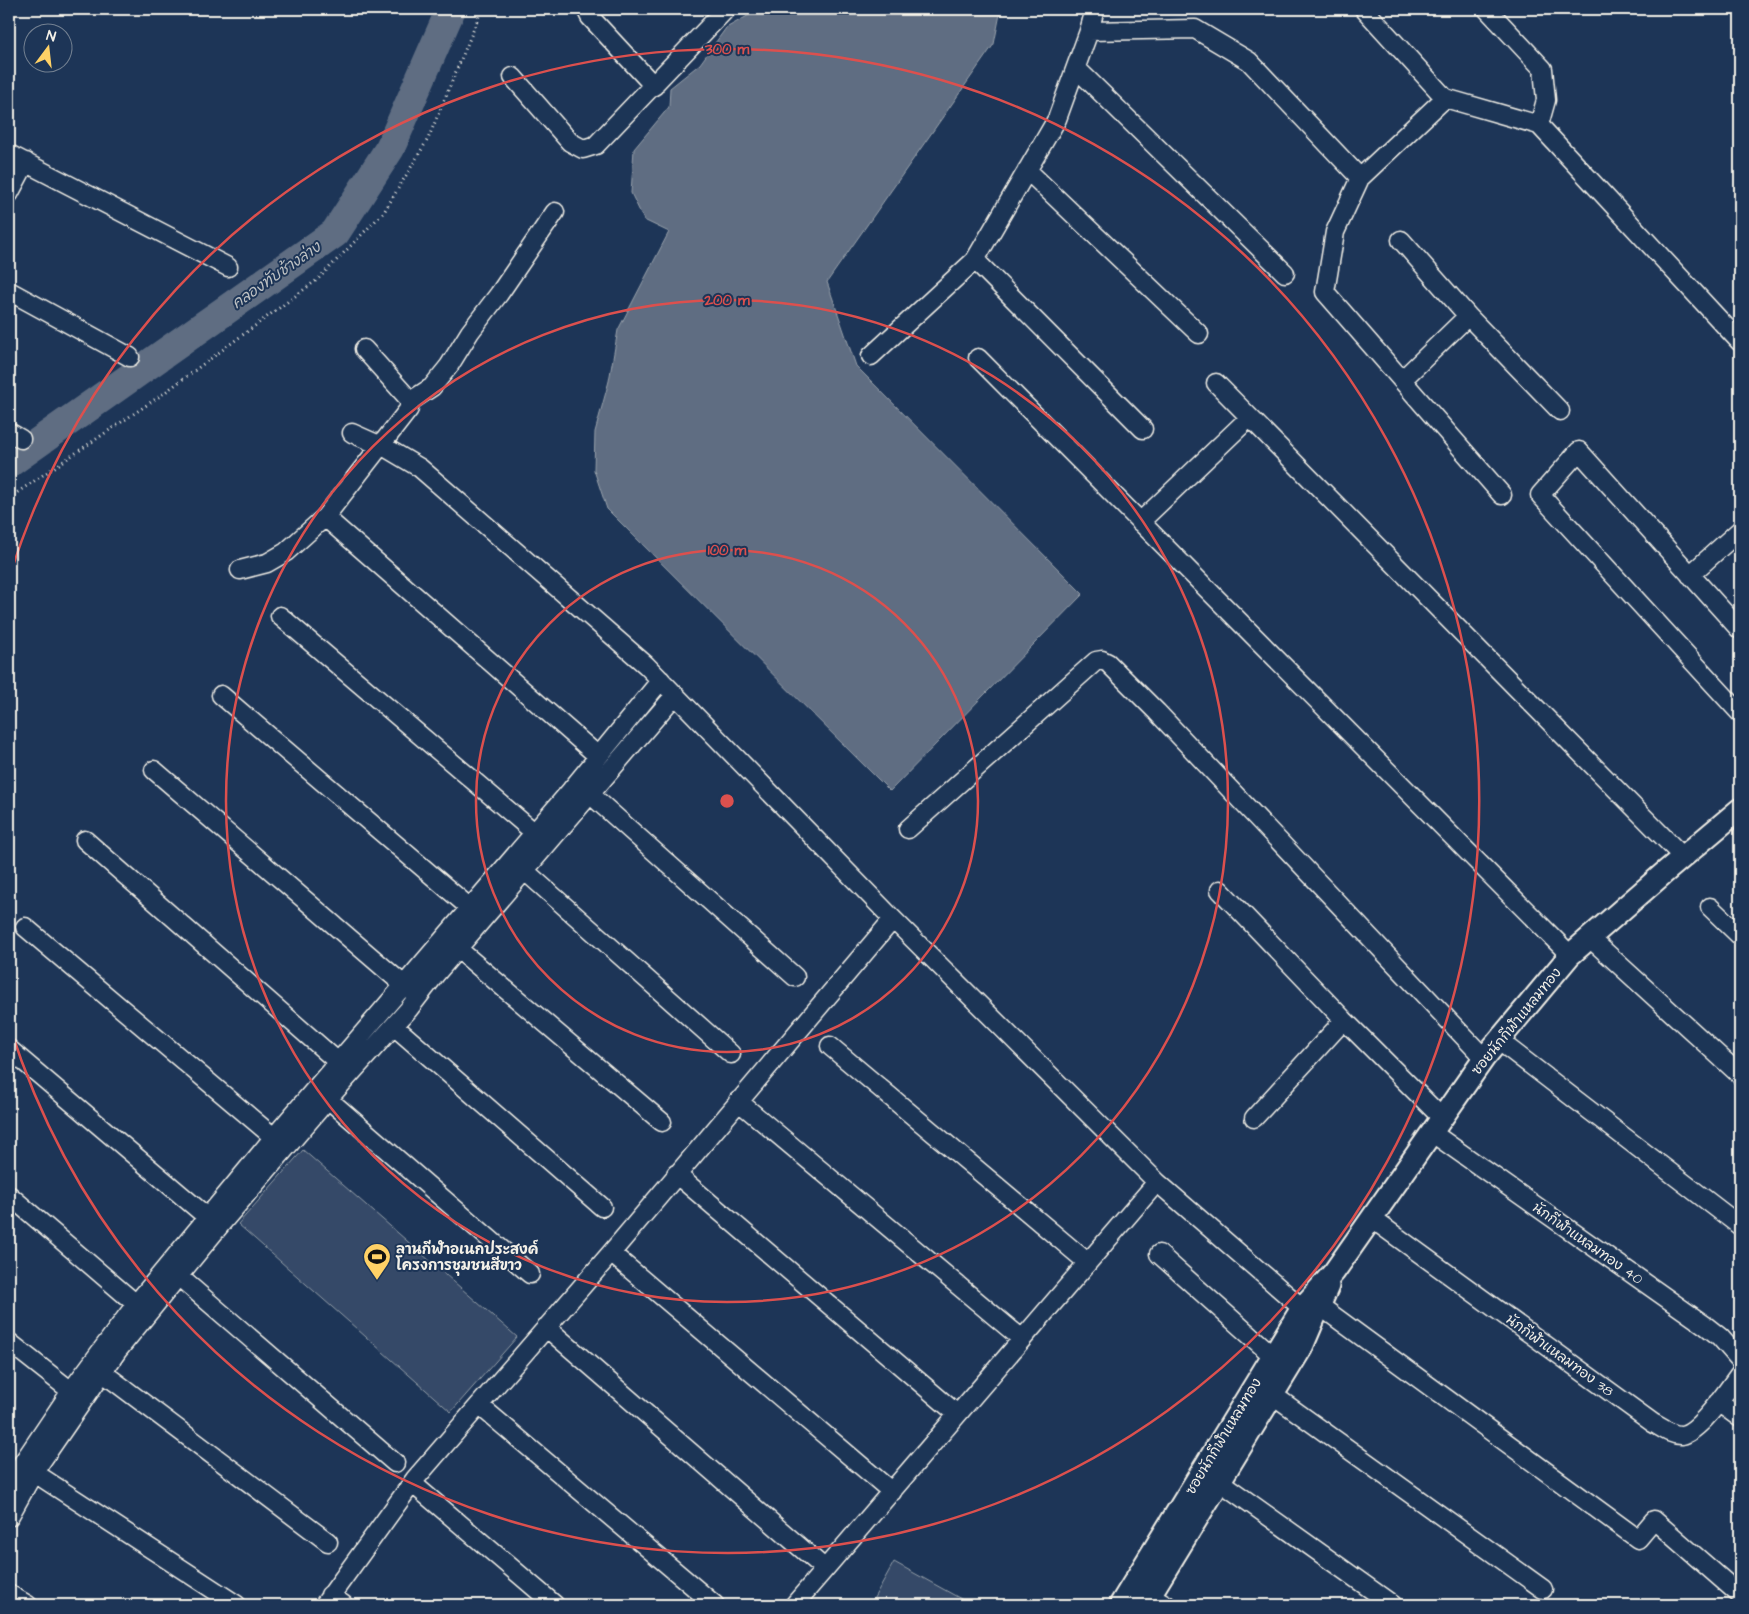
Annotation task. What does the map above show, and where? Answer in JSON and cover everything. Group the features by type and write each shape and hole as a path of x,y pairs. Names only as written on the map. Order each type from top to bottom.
{"street":[{"path":"586,9 590,17 654,86"},
{"path":"513,77 570,142 583,149 596,146 726,9"},
{"path":"871,356 975,260 1057,119 1089,31 1095,9"},
{"path":"1364,9 1445,98 1540,126 1740,342"},
{"path":"1487,9 1543,69 1546,100 1540,126"},
{"path":"1089,31 1195,29 1249,61 1360,178"},
{"path":"1076,68 1285,273"},
{"path":"1445,98 1360,178 1335,232 1325,292 1502,495"},
{"path":"9,154 228,267"},
{"path":"9,194 26,162"},
{"path":"1027,170 1198,334"},
{"path":"409,402 432,387 449,366 470,332 499,294 555,212"},
{"path":"1401,240 1468,316 1560,411"},
{"path":"975,260 1143,429"},
{"path":"9,291 130,357"},
{"path":"1402,380 1468,316"},
{"path":"240,570 267,563 286,552 325,517 409,409 407,397 364,349"},
{"path":"978,358 1570,955"},
{"path":"1216,384 1683,857"},
{"path":"1140,522 1250,418"},
{"path":"352,433 402,456 420,468 622,643 661,680 893,919 1157,1182 1311,1307 1638,1539 1654,1520 1740,1595"},
{"path":"1740,630 1579,451 1540,495 1740,714"},
{"path":"325,517 598,756"},
{"path":"1690,574 1740,530"},
{"path":"280,616 548,844"},
{"path":"908,829 1096,661 1102,660 1108,663 1157,712 1484,1058"},
{"path":"9,1517 28,1468 71,1391 136,1304 173,1271 281,1143 338,1062 535,833 661,680"},
{"path":"9,1483 28,1468 102,1372 173,1271 207,1217 328,1099 394,1026 435,975 675,695"},
{"path":"221,696 470,908"},
{"path":"154,770 418,997"},
{"path":"590,794 795,977"},
{"name":"ซอยนักกีฬาแหลมทอง","path":"1120,1605 1272,1355 1311,1307 1436,1124 1498,1040 1570,955 1740,809"},
{"path":"85,840 338,1062"},
{"path":"525,871 731,1054"},
{"name":"นักกีฬาแหลมทอง 40","path":"1220,890 1344,1020 1436,1124 1706,1326 1720,1337 1740,1360"},
{"path":"1710,906 1740,936"},
{"path":"333,1602 412,1483 893,919"},
{"path":"24,927 281,1143"},
{"path":"1590,938 1740,1075"},
{"path":"458,949 662,1122"},
{"path":"1254,1118 1344,1020"},
{"path":"394,1026 602,1207"},
{"path":"1498,1040 1740,1226"},
{"path":"830,1046 1088,1262"},
{"path":"9,1050 207,1217"},
{"path":"328,1099 530,1274"},
{"path":"738,1101 1022,1339"},
{"path":"676,1174 957,1414"},
{"path":"794,1605 1157,1182"},
{"path":"9,1195 136,1304"},
{"name":"นักกีฬาแหลมทอง 38","path":"1371,1218 1653,1423 1669,1432 1681,1435 1696,1428 1740,1373"},
{"path":"610,1253 892,1492"},
{"path":"1159,1254 1272,1355"},
{"path":"173,1271 395,1463"},
{"name":"ซอยนักกีฬาแหลมทอง","path":"1154,1602 1219,1481 1302,1347 1311,1307"},
{"path":"546,1327 824,1568"},
{"path":"9,1342 71,1391"},
{"path":"102,1372 328,1542"},
{"path":"1273,1394 1543,1589"},
{"path":"1718,1402 1740,1418"},
{"path":"479,1405 715,1605"},
{"path":"28,1468 237,1605"},
{"path":"1219,1481 1393,1605"},
{"path":"412,1483 555,1605"},
{"path":"1132,1585 1154,1602"},
{"path":"9,1594 28,1605"}],"path":[{"path":"9,498 160,396 317,280 384,212 428,139 482,9"}],"shaded area":[{"path":"760,9 1001,9 994,44 827,282 856,366 1083,594 890,791 607,509 594,470 595,432 609,381 618,330 669,232 644,220 631,193 634,149 669,107 670,88 700,64 726,28"},
{"name":"ลานกีฬาอเนกประสงค์ โครงการชุมชนสีขาว","path":"303,1150 517,1337 451,1412 238,1224"},
{"path":"894,1562 972,1605 870,1605"}],"waterway":[{"name":"คลองทับช้างล่าง","path":"9,463 335,233 390,148 451,9"}],"place":[{"name":"ลานกีฬาอเนกประสงค์ โครงการชุมชนสีขาว","path":"377,1281"}]}
